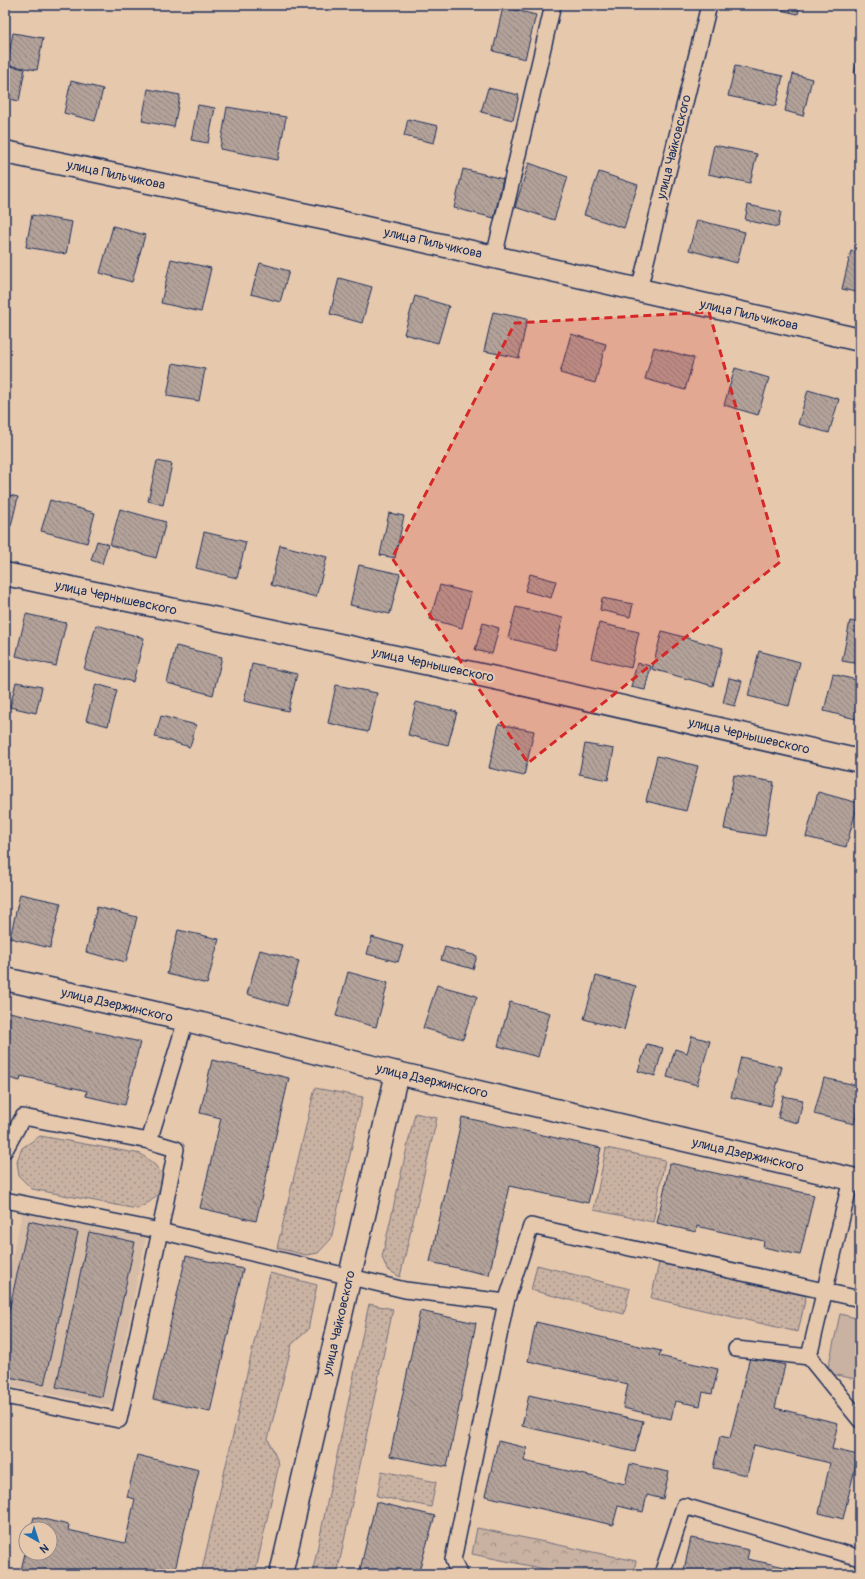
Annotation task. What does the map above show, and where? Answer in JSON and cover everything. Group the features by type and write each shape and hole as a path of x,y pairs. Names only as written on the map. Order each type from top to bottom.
{"street":[{"name":"улица Пильчикова","path":"5,152 332,220 860,340"},
{"name":"улица Чернышевского","path":"5,574 495,678 860,762"},
{"name":"улица Дзержинского","path":"5,979 186,1020 396,1073 856,1180"},
{"name":"улица Чайковского","path":"281,1574 396,1073"}],"lane":[{"path":"494,257 553,5"},
{"name":"улица Чайковского","path":"640,290 709,5"},
{"path":"149,1141 186,1020"},
{"path":"5,1150 23,1117 149,1141 176,1149 160,1231 119,1420 5,1396"},
{"path":"809,1357 825,1290 856,1180"},
{"path":"5,1200 160,1231 405,1290 506,1302"},
{"path":"459,1574 453,1560 506,1302 531,1226 825,1290 860,1299"},
{"path":"736,1349 809,1357 860,1420"},
{"path":"662,1574 684,1506 860,1558"}],"highlighted area":[{"path":"709,312 780,562 528,763 392,558 515,323"}],"shaded area":[{"path":"23,1207 147,1232 112,1406 5,1385 5,1293"}],"green space":[{"path":"315,1088 363,1097 331,1239 318,1253 306,1255 277,1248"},
{"path":"415,1113 437,1118 400,1277 387,1269 382,1257"},
{"path":"40,1136 141,1154 155,1165 164,1177 158,1194 148,1203 137,1209 32,1189 19,1176 17,1161 22,1148"},
{"path":"606,1148 665,1160 653,1222 594,1210"},
{"path":"659,1263 806,1296 798,1332 651,1298"},
{"path":"537,1265 630,1289 624,1314 531,1290"},
{"path":"270,1273 317,1285 308,1330 292,1344 268,1439 279,1464 255,1574 201,1574"},
{"path":"369,1304 393,1309 337,1574 312,1574"},
{"path":"840,1314 860,1319 860,1380 827,1373"},
{"path":"382,1471 436,1482 431,1507 377,1496"},
{"path":"477,1528 636,1561 633,1574 569,1574 472,1554"}],"building":[{"path":"758,5 800,5 798,14"},
{"path":"503,7 536,15 525,59 493,51"},
{"path":"13,33 43,38 37,70 7,65"},
{"path":"858,56 860,56 860,75 854,74"},
{"path":"5,65 25,69 19,101 5,98"},
{"path":"735,66 783,76 776,106 728,96"},
{"path":"793,74 812,79 803,116 785,111"},
{"path":"71,81 103,89 95,121 64,113"},
{"path":"488,88 519,95 513,120 481,112"},
{"path":"148,89 180,95 174,127 142,121"},
{"path":"198,105 215,108 208,143 191,140"},
{"path":"227,107 286,117 278,160 220,149"},
{"path":"408,119 438,126 434,143 404,136"},
{"path":"714,145 757,154 750,183 708,174"},
{"path":"529,163 568,177 554,220 515,207"},
{"path":"463,169 503,179 494,218 454,208"},
{"path":"599,172 638,185 624,228 584,215"},
{"path":"748,205 781,212 778,227 745,220"},
{"path":"32,215 72,222 66,254 26,247"},
{"path":"697,220 745,232 737,263 689,250"},
{"path":"113,226 145,235 132,282 100,273"},
{"path":"851,251 860,253 860,293 842,289"},
{"path":"171,259 211,268 201,312 161,303"},
{"path":"260,263 289,271 280,302 251,294"},
{"path":"339,278 372,287 362,323 330,314"},
{"path":"415,296 449,306 438,343 404,334"},
{"path":"493,312 527,319 519,358 484,351"},
{"path":"571,334 606,344 595,383 560,373"},
{"path":"654,347 694,358 685,390 645,379"},
{"path":"173,363 205,369 199,401 167,396"},
{"path":"735,368 769,378 758,415 724,405"},
{"path":"808,390 839,399 829,433 798,424"},
{"path":"157,461 172,464 163,505 148,501"},
{"path":"5,494 18,497 11,526 5,524"},
{"path":"50,500 95,513 87,543 41,531"},
{"path":"120,509 166,522 156,558 110,545"},
{"path":"389,513 404,516 395,558 380,555"},
{"path":"204,532 246,542 237,578 196,568"},
{"path":"97,541 108,544 102,564 91,560"},
{"path":"280,545 327,557 316,597 271,585"},
{"path":"359,565 400,574 390,614 350,605"},
{"path":"530,574 556,581 551,598 525,591"},
{"path":"440,585 471,593 462,628 430,619"},
{"path":"602,598 633,604 630,617 600,610"},
{"path":"516,607 563,618 555,650 508,638"},
{"path":"26,614 66,623 56,666 16,656"},
{"path":"850,621 860,623 860,664 842,661"},
{"path":"483,623 499,628 492,654 475,650"},
{"path":"599,623 639,632 631,668 591,658"},
{"path":"96,625 144,638 133,682 84,669"},
{"path":"662,631 723,648 713,686 652,669"},
{"path":"176,646 222,657 213,695 167,683"},
{"path":"759,651 800,662 789,706 748,696"},
{"path":"637,663 651,666 645,690 631,687"},
{"path":"252,664 297,674 288,711 244,701"},
{"path":"833,674 860,681 860,720 824,711"},
{"path":"729,678 742,681 735,706 723,703"},
{"path":"16,682 42,687 36,713 10,707"},
{"path":"96,684 117,690 108,726 86,720"},
{"path":"336,685 377,693 368,732 328,723"},
{"path":"416,702 457,712 448,745 408,735"},
{"path":"161,716 196,725 190,747 155,737"},
{"path":"499,724 534,731 524,776 489,768"},
{"path":"585,744 614,749 608,780 579,774"},
{"path":"657,756 698,766 686,811 646,801"},
{"path":"734,775 774,782 765,836 724,829"},
{"path":"818,792 858,803 846,847 806,837"},
{"path":"20,894 61,903 50,948 10,938"},
{"path":"97,907 137,917 126,962 86,952"},
{"path":"178,930 219,939 207,984 167,974"},
{"path":"372,937 403,946 398,962 367,954"},
{"path":"445,947 477,956 473,969 441,960"},
{"path":"260,950 299,961 287,1006 247,994"},
{"path":"348,972 388,983 376,1027 336,1016"},
{"path":"596,976 636,986 624,1030 584,1019"},
{"path":"437,985 477,996 463,1039 423,1028"},
{"path":"510,1002 550,1013 538,1057 498,1046"},
{"path":"5,1011 140,1042 125,1105 86,1096 87,1091 79,1089 21,1076 20,1081 5,1077"},
{"path":"692,1036 710,1041 697,1085 667,1077 675,1049 687,1053"},
{"path":"647,1044 663,1048 655,1076 638,1071"},
{"path":"741,1057 782,1067 771,1106 731,1097"},
{"path":"212,1060 289,1078 256,1221 200,1208 221,1118 200,1113"},
{"path":"824,1078 860,1086 860,1100 854,1124 814,1114"},
{"path":"783,1096 803,1100 798,1123 778,1118"},
{"path":"462,1117 601,1148 588,1203 509,1186 489,1275 430,1262"},
{"path":"670,1163 814,1195 800,1255 763,1247 764,1241 697,1226 696,1232 657,1223"},
{"path":"29,1221 78,1232 44,1385 5,1376 5,1328"},
{"path":"89,1232 135,1242 102,1397 56,1387"},
{"path":"186,1256 243,1269 210,1412 153,1399"},
{"path":"420,1311 476,1323 447,1467 390,1456"},
{"path":"536,1322 661,1351 659,1356 718,1369 712,1394 703,1392 700,1406 675,1401 671,1419 623,1408 628,1384 528,1361"},
{"path":"750,1357 785,1365 775,1408 838,1423 832,1449 858,1455 843,1519 819,1513 830,1463 754,1445 747,1475 713,1468 720,1436 730,1438"},
{"path":"529,1395 643,1421 635,1452 522,1426"},
{"path":"498,1441 527,1448 524,1461 625,1484 630,1464 669,1472 663,1499 647,1495 643,1512 618,1506 613,1525 485,1496"},
{"path":"137,1455 199,1470 174,1574 20,1574 23,1561 58,1561 58,1522 69,1525 68,1530 125,1543 135,1499 127,1497"},
{"path":"376,1502 435,1516 418,1574 359,1574"},
{"path":"34,1517 52,1521 33,1521"},
{"path":"691,1538 749,1550 747,1559 818,1574 683,1574"}]}
